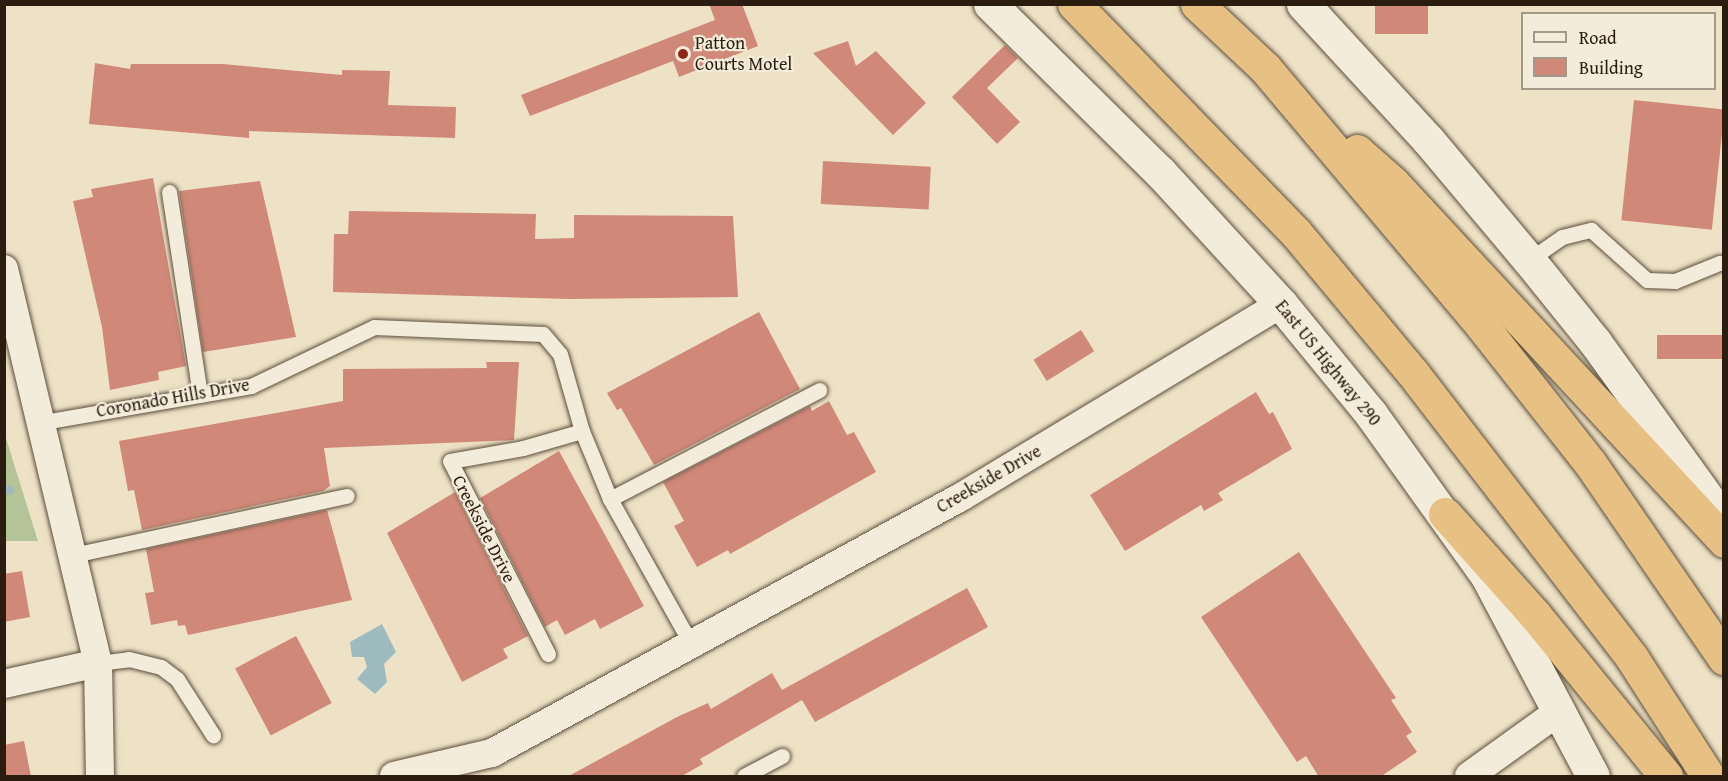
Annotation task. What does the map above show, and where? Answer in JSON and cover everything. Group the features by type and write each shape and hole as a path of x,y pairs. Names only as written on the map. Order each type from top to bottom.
{"highway":[{"path":"1074,4 1273,207 1412,372 1624,648 1708,777"},
{"path":"1197,4 1265,69 1393,183 1724,541"},
{"path":"1265,69 1475,317 1590,463 1724,658"},
{"path":"1445,514 1535,615 1666,777"}],"main road":[{"name":"East US Highway 290","path":"990,4 1160,171 1281,304 1445,514 1492,586 1561,710 1593,777"},
{"path":"1303,4 1429,141 1529,260 1595,342 1724,521"}],"street":[{"path":"4,269 43,422 98,663 100,777"},
{"name":"Creekside Drive","path":"394,777 492,753 961,496 1281,304"},
{"path":"4,684 98,663"},
{"path":"1469,777 1561,710"}],"lane":[{"path":"169,192 200,395"},
{"path":"1529,260 1562,237 1591,230 1647,280 1675,281 1719,263"},
{"name":"Coronado Hills Drive","path":"43,422 251,386 374,327 543,334 560,354 582,430"},
{"path":"610,499 819,390"},
{"path":"582,430 610,499 691,644"},
{"name":"Creekside Drive","path":"548,654 450,461 523,448 582,430"},
{"path":"73,555 347,496"},
{"path":"98,663 129,659 161,667 177,680 213,735"},
{"path":"744,777 782,756"}],"green space":[{"path":"5,435 38,541 5,541"}],"water":[{"path":"382,624 396,652 384,664 387,682 375,694 357,679 367,667 364,657 352,657 350,642"}],"building":[{"name":"Patton Courts Motel","path":"709,4 742,4 758,46 679,77 673,61 530,116 521,95 715,20"},
{"path":"1375,4 1428,4 1428,34 1375,34"},
{"path":"848,41 856,66 876,51 926,103 893,135 813,53"},
{"path":"1005,45 1018,58 987,88 1020,122 997,144 952,97"},
{"path":"95,63 130,69 131,64 222,64 342,75 342,70 390,71 388,105 456,107 455,138 249,131 249,138 89,124"},
{"path":"1634,100 1724,109 1712,230 1621,220"},
{"path":"823,161 931,167 929,210 821,204"},
{"path":"153,178 186,366 158,372 159,380 110,390 102,327 73,201 93,197 91,189"},
{"path":"260,181 296,337 203,352 179,191"},
{"path":"349,211 536,214 535,239 574,238 574,215 733,216 738,297 570,299 333,292 334,234 348,234"},
{"path":"759,312 800,389 654,465 621,408 617,410 607,393"},
{"path":"1081,330 1094,351 1047,381 1034,360"},
{"path":"1657,335 1724,335 1724,359 1657,359"},
{"path":"486,362 519,362 514,440 324,448 330,486 323,491 142,530 134,490 128,491 119,441 343,401 343,369 487,368"},
{"path":"1256,392 1269,414 1273,412 1292,449 1218,493 1223,500 1204,511 1201,505 1125,551 1090,495"},
{"path":"829,401 847,435 854,432 876,472 730,554 728,550 697,567 674,526 684,521 663,482 810,406 812,411"},
{"path":"559,451 644,606 600,629 595,619 565,635 557,620 545,627 480,498"},
{"path":"455,492 528,636 503,649 508,658 462,682 387,533"},
{"path":"327,510 352,600 188,635 185,625 178,626 177,620 151,625 145,593 154,592 146,549"},
{"path":"1299,552 1396,698 1391,700 1412,732 1406,736 1417,752 1380,777 1319,777 1306,756 1297,762 1201,617"},
{"path":"22,571 30,617 4,622 4,574"},
{"path":"967,588 988,627 815,722 802,700 700,759 703,764 680,777 567,777 677,717 708,703 711,709 772,673 782,690"},
{"path":"296,636 332,703 271,735 235,668"},
{"path":"24,741 31,777 4,777 4,745"}],"waterway":[{"path":"4,490 10,490"}],"place":[{"name":"Patton Courts Motel","path":"683,54"}]}
